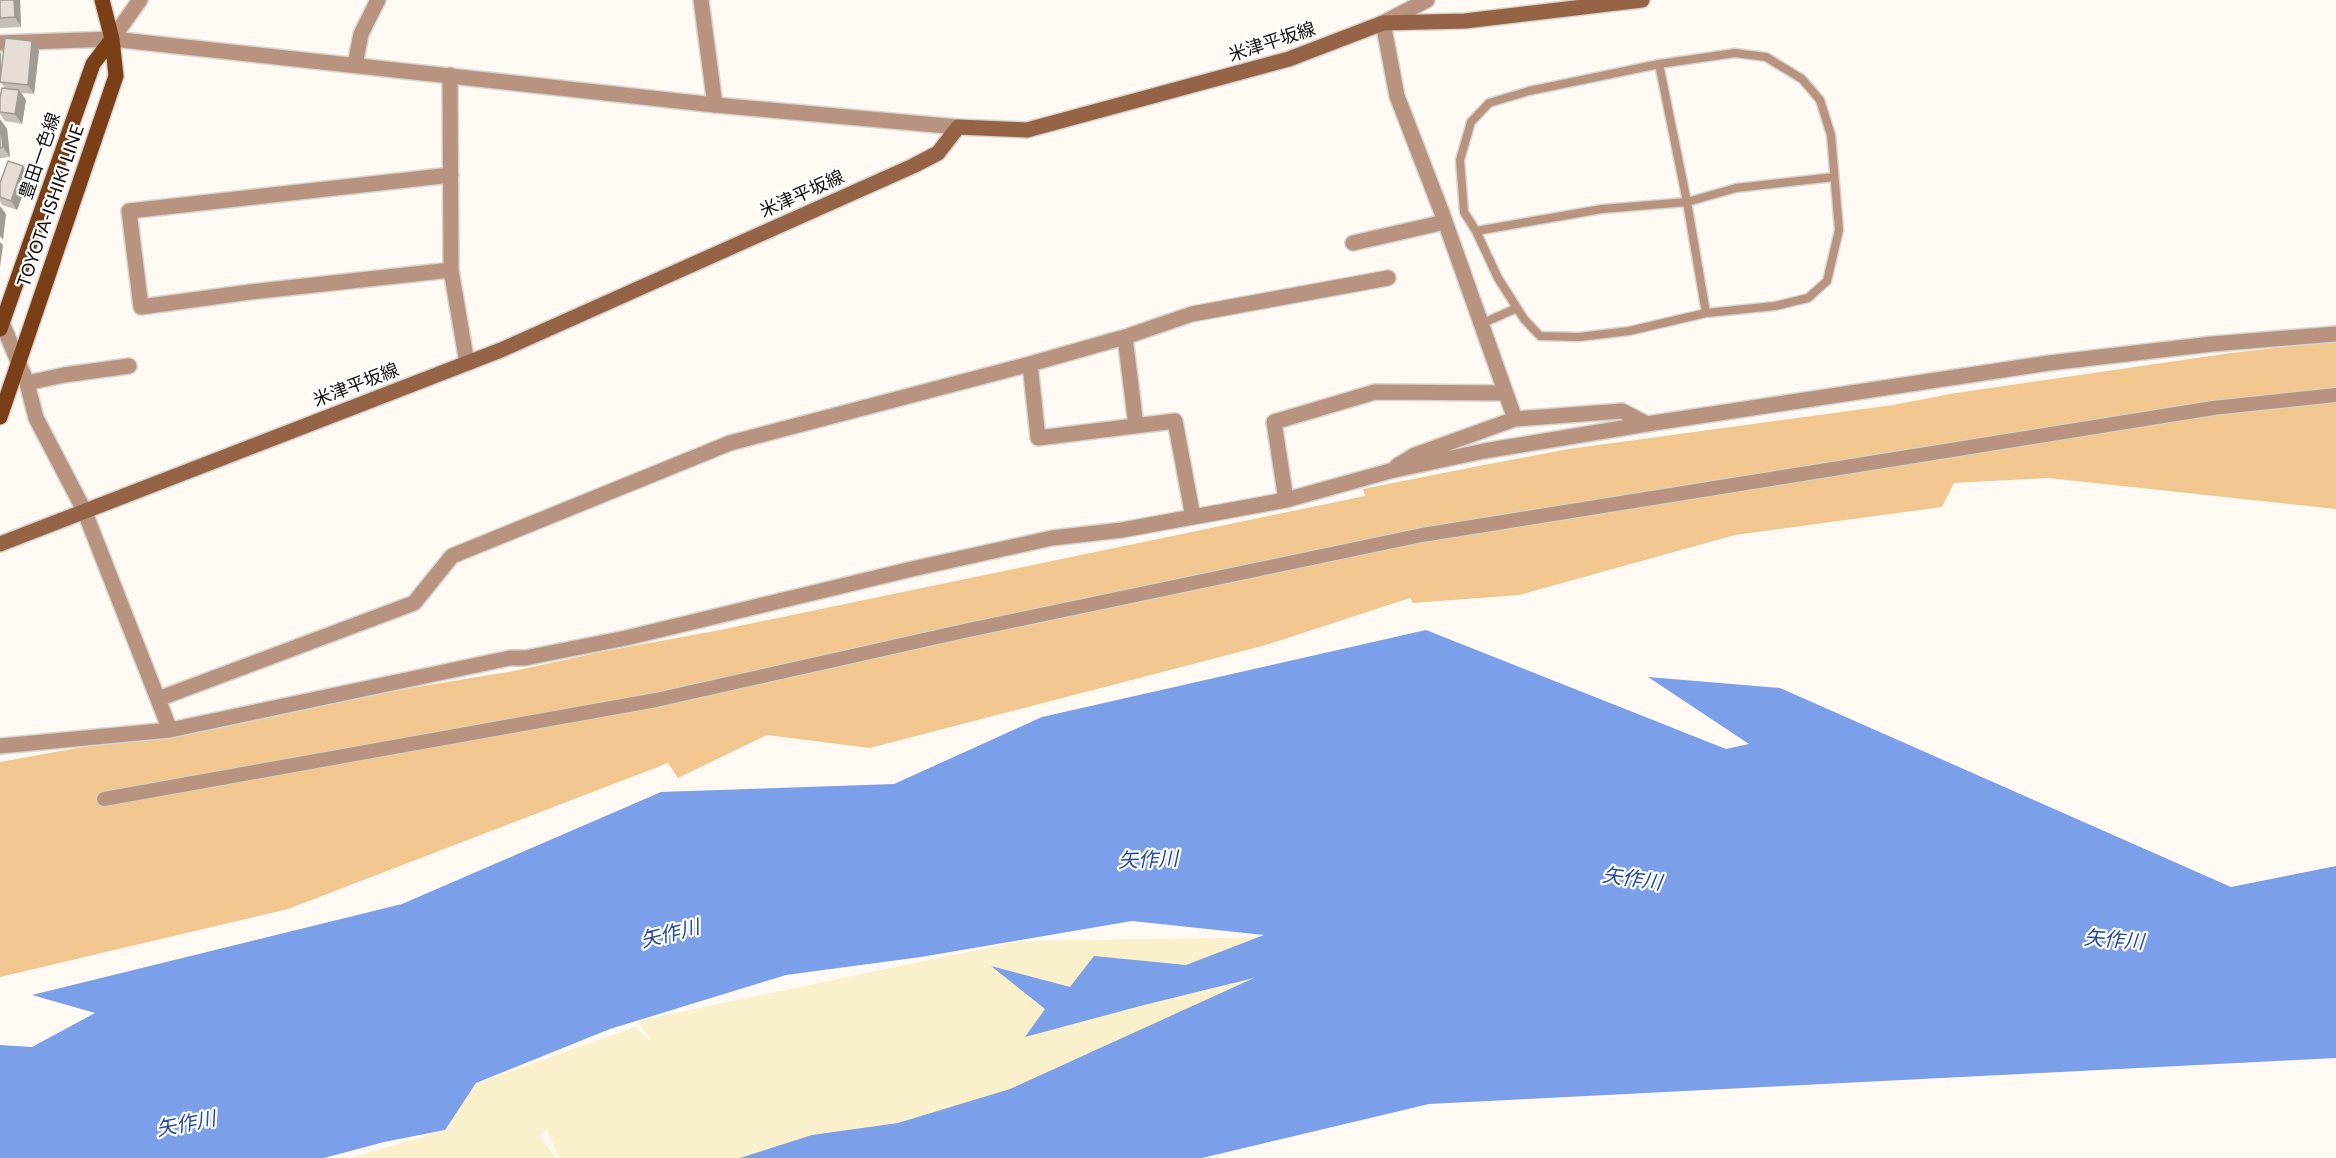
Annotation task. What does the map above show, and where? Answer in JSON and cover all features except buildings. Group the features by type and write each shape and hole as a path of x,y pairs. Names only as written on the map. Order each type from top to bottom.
{"main road":[{"path":"102,0 112,39"},
{"name":"米津平坂線","path":"0,544 467,363 913,166 938,153 958,127 1027,130 1289,59 1383,23 1465,21 1642,0"},
{"name":"豊田一色線","path":"1,323 93,64 112,39"},
{"name":"TOYOTA-ISHIKI LINE","path":"0,417 116,76 112,39"}],"street":[{"path":"112,39 140,0"},
{"path":"355,65 361,34 378,0"},
{"path":"701,0 715,105"},
{"path":"1427,0 1383,23 1397,96 1445,222 1515,419"},
{"path":"0,43 112,39 715,105 958,127"},
{"path":"450,75 451,270 467,363"},
{"path":"451,175 129,211 141,307 250,292 451,270"},
{"path":"1353,243 1445,222"},
{"path":"158,699 414,603 452,556 730,443 1030,364 1125,337 1192,314 1388,278"},
{"path":"1,323 27,383 36,418 84,510 170,730"},
{"path":"0,746 170,730 510,658 525,658 626,638 912,569 1052,538 1122,530 1286,500 1390,471 1484,451 1647,424 2061,362 2212,344 2336,334"},
{"path":"1125,337 1136,426"},
{"path":"1030,364 1038,438 1175,421 1193,517"},
{"path":"27,383 64,375 129,366"},
{"path":"1286,500 1274,422 1375,392 1505,393"},
{"path":"104,800 656,700 976,628 1422,535 2212,408 2336,396"},
{"path":"1390,471 1415,454 1515,419 1622,411 1647,424"}],"lane":[{"path":"1735,53 1766,57 1802,79 1820,100 1831,135 1839,230 1827,281 1808,298 1775,306 1706,313 1629,331 1579,337 1540,336 1517,308 1498,278 1476,231 1464,212 1460,160 1471,123 1489,103 1529,91 1659,64 1735,53"},
{"path":"1659,64 1687,202 1706,313"},
{"path":"1476,231 1602,209 1687,202 1736,188 1833,177"},
{"path":"1481,324 1517,308"}],"shaded area":[{"path":"2336,341 2336,509 2048,478 1954,483 1942,507 1735,535 1519,595 1413,603 1410,598 1266,645 870,748 767,735 678,778 668,763 288,909 0,977 0,762 514,671 720,630 1365,496 1363,489 1569,449 1893,405 1956,393 2231,353"}],"sand":[{"path":"1359,936 1120,1084 748,1158 559,1158 547,1130 540,1136 556,1158 350,1158 445,1130 475,1084 635,1027 651,1041 637,1021 1020,941"}],"water":[{"name":"矢作川","path":"1426,630 1726,749 1749,744 1648,677 1780,688 2231,887 2336,866 2336,1058 1429,1104 1202,1158 740,1158 812,1135 898,1123 1010,1089 1254,978 1025,1037 1045,1009 991,966 1070,987 1094,956 1186,965 1264,935 1132,921 921,957 786,975 610,1029 476,1083 445,1130 384,1142 324,1158 0,1158 0,1045 32,1047 95,1013 32,995 402,904 661,792 894,784 1042,717"}]}
